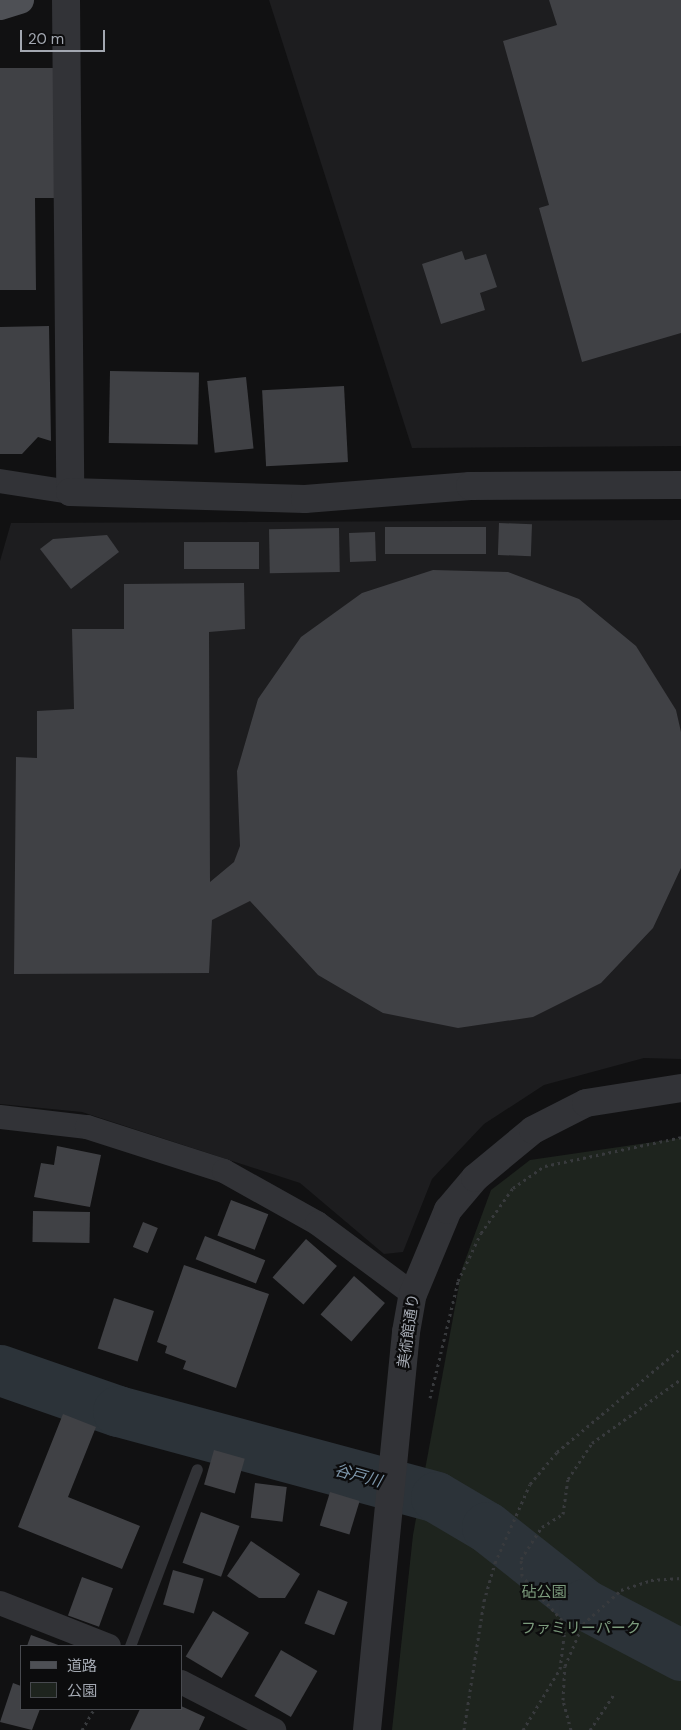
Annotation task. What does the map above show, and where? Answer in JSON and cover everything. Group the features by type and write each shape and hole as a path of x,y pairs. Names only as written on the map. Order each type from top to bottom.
{"main road":[{"path":"0,6 20,0"}],"street":[{"path":"66,0 70,492"},
{"path":"0,481 70,492 305,499 470,486 681,485"},
{"name":"美術館通り","path":"367,1730 412,1294 448,1210 508,1149 586,1104 644,1090 681,1088"},
{"path":"0,1117 87,1126 224,1171 317,1223 412,1294"},
{"path":"0,1603 106,1645"},
{"path":"182,1683 274,1730"}],"lane":[{"path":"130,1645 197,1469"}],"path":[{"path":"429,1404 458,1281 481,1233 513,1188 545,1166 681,1137"},
{"path":"464,1730 484,1601 495,1563 530,1484 557,1452 681,1348"},
{"path":"523,1730 560,1669 564,1634 562,1620 522,1576 522,1558 542,1527 563,1514 568,1479 592,1443 681,1379"},
{"path":"571,1730 563,1700 565,1666 583,1624 608,1597 651,1580 681,1578"},
{"path":"590,1730 614,1693"},
{"path":"82,1730 93,1710"}],"shaded area":[{"path":"269,0 681,0 681,446 412,448"},
{"path":"681,520 681,1059 644,1058 544,1085 484,1124 432,1179 403,1252 384,1254 300,1183 82,1112 0,1104 0,561 11,523"}],"green space":[{"name":"砧公園","path":"681,1138 681,1730 392,1730 413,1535 462,1269 491,1190 530,1160"}],"building":[{"path":"549,0 681,0 681,333 582,362 539,208 549,205 503,41 557,25"},
{"path":"0,68 59,68 61,198 35,198 36,290 0,290"},
{"path":"462,251 465,260 486,254 497,287 480,293 485,310 441,324 422,264"},
{"path":"49,326 51,441 38,437 22,454 0,454 0,327"},
{"path":"110,371 199,373 198,445 109,443"},
{"path":"246,377 254,449 215,453 207,381"},
{"path":"344,386 348,462 266,466 262,390"},
{"path":"499,523 532,524 531,556 498,555"},
{"path":"385,527 486,527 486,554 385,554"},
{"path":"339,528 340,572 270,573 269,529"},
{"path":"375,532 376,561 350,562 349,533"},
{"path":"107,535 119,552 71,589 40,549 53,539"},
{"path":"184,542 259,542 259,569 184,569"},
{"path":"433,570 508,572 579,599 636,646 676,710 681,732 681,868 653,928 601,983 533,1017 458,1028 383,1013 318,975 250,901 212,920 209,973 14,974 16,757 37,758 37,711 74,709 72,629 124,629 124,584 244,583 245,629 209,632 210,882 234,862 240,846 237,771 258,699 301,637 362,593"},
{"path":"57,1146 101,1155 90,1207 34,1197 41,1163 54,1165"},
{"path":"231,1200 268,1214 255,1250 217,1235"},
{"path":"33,1211 90,1212 89,1243 32,1242"},
{"path":"143,1222 158,1228 148,1253 133,1247"},
{"path":"205,1236 265,1260 256,1284 196,1259"},
{"path":"306,1239 337,1266 303,1304 273,1277"},
{"path":"184,1265 269,1294 236,1388 183,1369 186,1361 165,1353 167,1346 157,1342"},
{"path":"354,1276 385,1303 351,1341 321,1314"},
{"path":"114,1298 154,1311 138,1361 98,1348"},
{"path":"63,1414 96,1427 68,1497 140,1526 122,1569 18,1527"},
{"path":"214,1450 245,1459 235,1493 204,1485"},
{"path":"255,1483 287,1487 282,1522 251,1518"},
{"path":"330,1492 360,1501 349,1535 320,1525"},
{"path":"201,1512 240,1526 221,1577 183,1563"},
{"path":"251,1541 300,1574 285,1598 259,1598 227,1576"},
{"path":"173,1570 204,1579 194,1613 163,1605"},
{"path":"82,1577 113,1588 99,1627 68,1616"},
{"path":"318,1590 348,1602 334,1635 305,1623"},
{"path":"213,1611 249,1633 222,1678 186,1656"},
{"path":"31,1635 58,1645 27,1645"},
{"path":"281,1650 317,1671 291,1717 254,1696"},
{"path":"13,1683 20,1686 20,1710 40,1710 32,1730 0,1722"},
{"path":"182,1706 205,1717 199,1730 130,1730 140,1710 182,1710"}],"waterway":[{"name":"谷戸川","path":"0,1370 118,1411 436,1497 487,1527 584,1604 681,1655"}],"park label":[{"name":"ファミリーパーク","path":"581,1629"}]}
